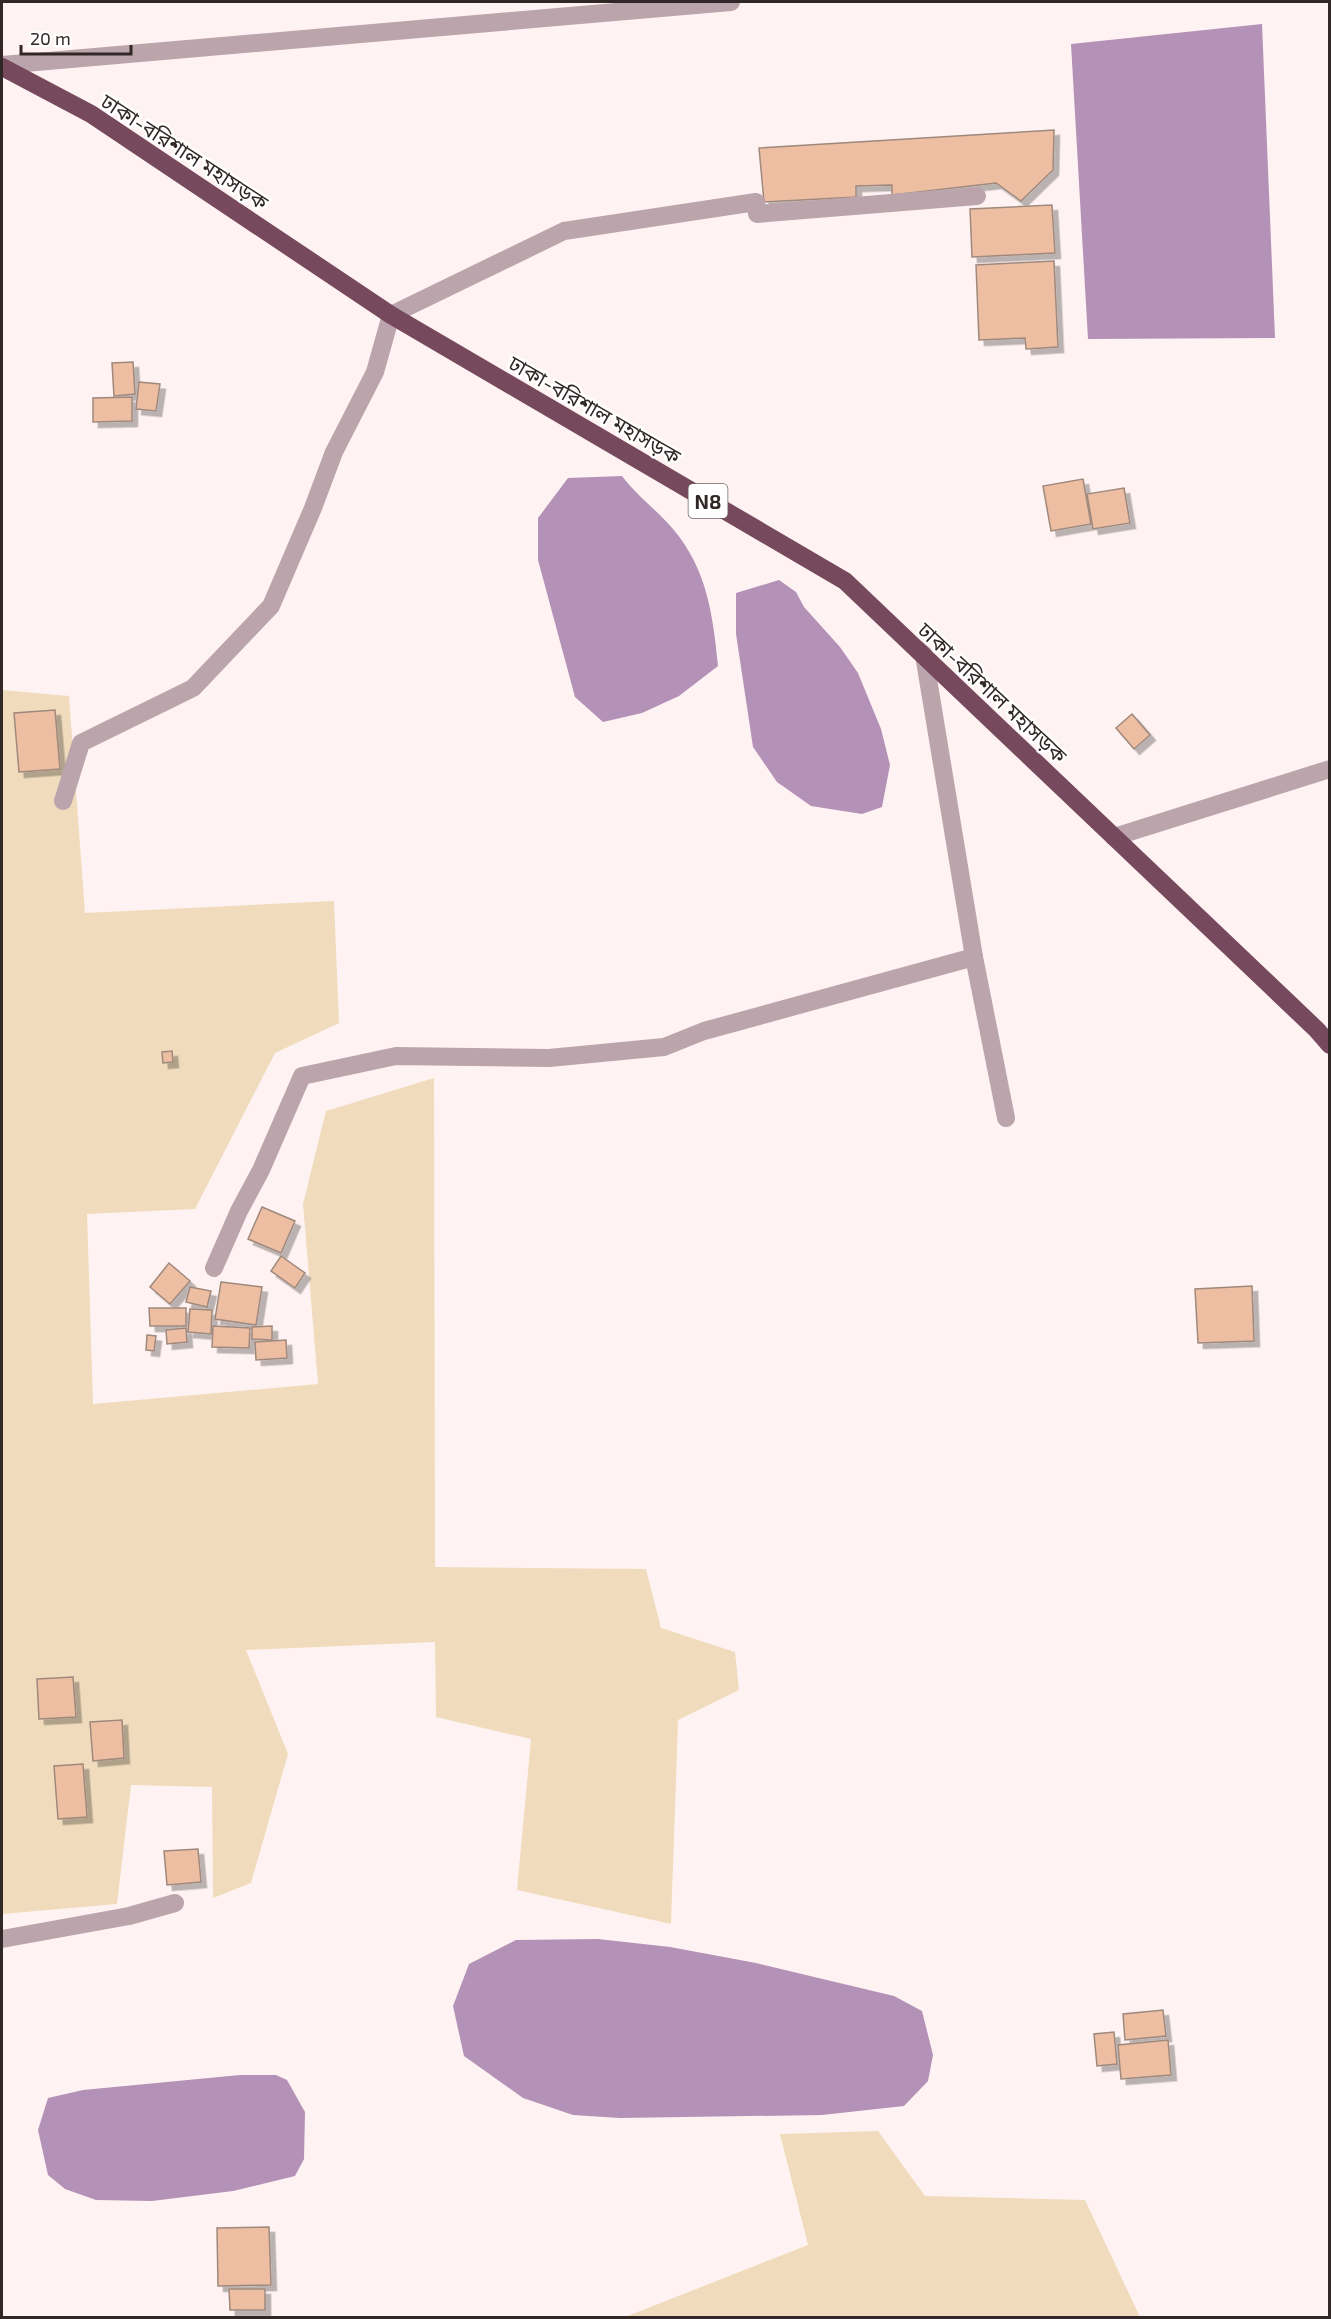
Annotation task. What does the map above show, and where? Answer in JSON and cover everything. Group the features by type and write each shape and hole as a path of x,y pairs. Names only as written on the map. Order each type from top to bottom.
{"highway":[{"name":"ঢাকা-বরিশাল মহাসড়ক","path":"2,66 91,114 391,315 845,581 1317,1030 1329,1046"}],"street":[{"path":"2,66 731,2"},
{"path":"63,801 81,743 193,688 271,606 334,452 375,372 391,315 564,231 756,202 757,214 977,196"},
{"path":"912,646 924,655 974,957 1006,1118"},
{"path":"1114,837 1329,769"},
{"path":"214,1268 302,1076 396,1056 549,1058 664,1047 704,1031 974,957"},
{"path":"2,1939 129,1916 175,1903"}],"shaded area":[{"path":"1262,24 1275,338 1088,339 1071,44"},
{"path":"622,476 673,529 694,560 711,611 718,666 679,696 642,713 603,722 575,697 538,560 538,518 568,478"},
{"path":"779,580 796,592 804,607 840,647 858,673 881,729 890,765 882,807 862,814 811,806 777,782 753,747 736,634 736,593"},
{"path":"2,690 69,696 85,913 334,901 339,1023 275,1053 195,1209 87,1214 93,1404 318,1384 303,1204 326,1111 434,1078 435,1567 646,1569 661,1628 735,1652 739,1690 678,1720 671,1924 517,1890 531,1739 436,1717 435,1642 246,1650 288,1754 251,1883 213,1898 212,1787 131,1785 117,1904 2,1914"},
{"path":"598,1939 670,1947 756,1963 894,1996 922,2011 933,2055 928,2081 904,2106 822,2115 620,2118 573,2115 523,2098 464,2056 453,2006 469,1964 516,1940"},
{"path":"240,2075 276,2075 287,2080 305,2112 304,2159 295,2176 233,2191 152,2201 96,2200 65,2189 48,2175 38,2130 48,2098 83,2090"},
{"path":"878,2131 925,2196 1085,2200 1140,2317 625,2317 808,2245 780,2134"}],"building":[{"path":"1054,130 1053,170 1021,201 996,183 892,195 892,185 856,186 856,197 764,202 759,148"},
{"path":"1052,205 1055,253 972,257 970,209"},
{"path":"1054,261 1058,347 1026,349 1025,338 979,340 976,265"},
{"path":"133,362 135,394 114,396 112,363"},
{"path":"139,382 160,384 156,411 136,409"},
{"path":"132,397 132,421 93,422 93,398"},
{"path":"1083,479 1091,524 1051,531 1043,486"},
{"path":"1124,488 1130,523 1093,529 1087,494"},
{"path":"55,710 60,769 19,772 14,713"},
{"path":"1132,714 1150,735 1134,749 1116,728"},
{"path":"172,1051 173,1062 163,1063 162,1052"},
{"path":"262,1207 295,1221 281,1253 248,1239"},
{"path":"281,1256 305,1273 295,1288 271,1271"},
{"path":"169,1263 190,1281 170,1304 150,1287"},
{"path":"221,1282 262,1287 256,1325 215,1319"},
{"path":"1252,1286 1254,1341 1198,1343 1195,1289"},
{"path":"190,1287 211,1291 207,1307 186,1302"},
{"path":"149,1308 186,1308 186,1326 150,1326"},
{"path":"190,1309 212,1310 211,1334 188,1332"},
{"path":"213,1326 250,1328 249,1348 212,1347"},
{"path":"272,1326 272,1340 252,1339 252,1327"},
{"path":"186,1328 187,1342 167,1344 166,1330"},
{"path":"147,1335 156,1336 154,1351 146,1350"},
{"path":"286,1340 287,1358 256,1360 255,1342"},
{"path":"73,1677 76,1717 39,1719 37,1679"},
{"path":"122,1720 124,1758 93,1761 90,1722"},
{"path":"83,1764 87,1817 58,1819 54,1766"},
{"path":"198,1849 201,1882 167,1885 164,1851"},
{"path":"1163,2010 1166,2036 1125,2040 1123,2014"},
{"path":"1114,2032 1117,2064 1097,2066 1094,2034"},
{"path":"1168,2040 1171,2075 1121,2079 1118,2045"},
{"path":"269,2227 271,2285 218,2286 217,2228"},
{"path":"229,2289 265,2289 265,2310 230,2310"}]}
